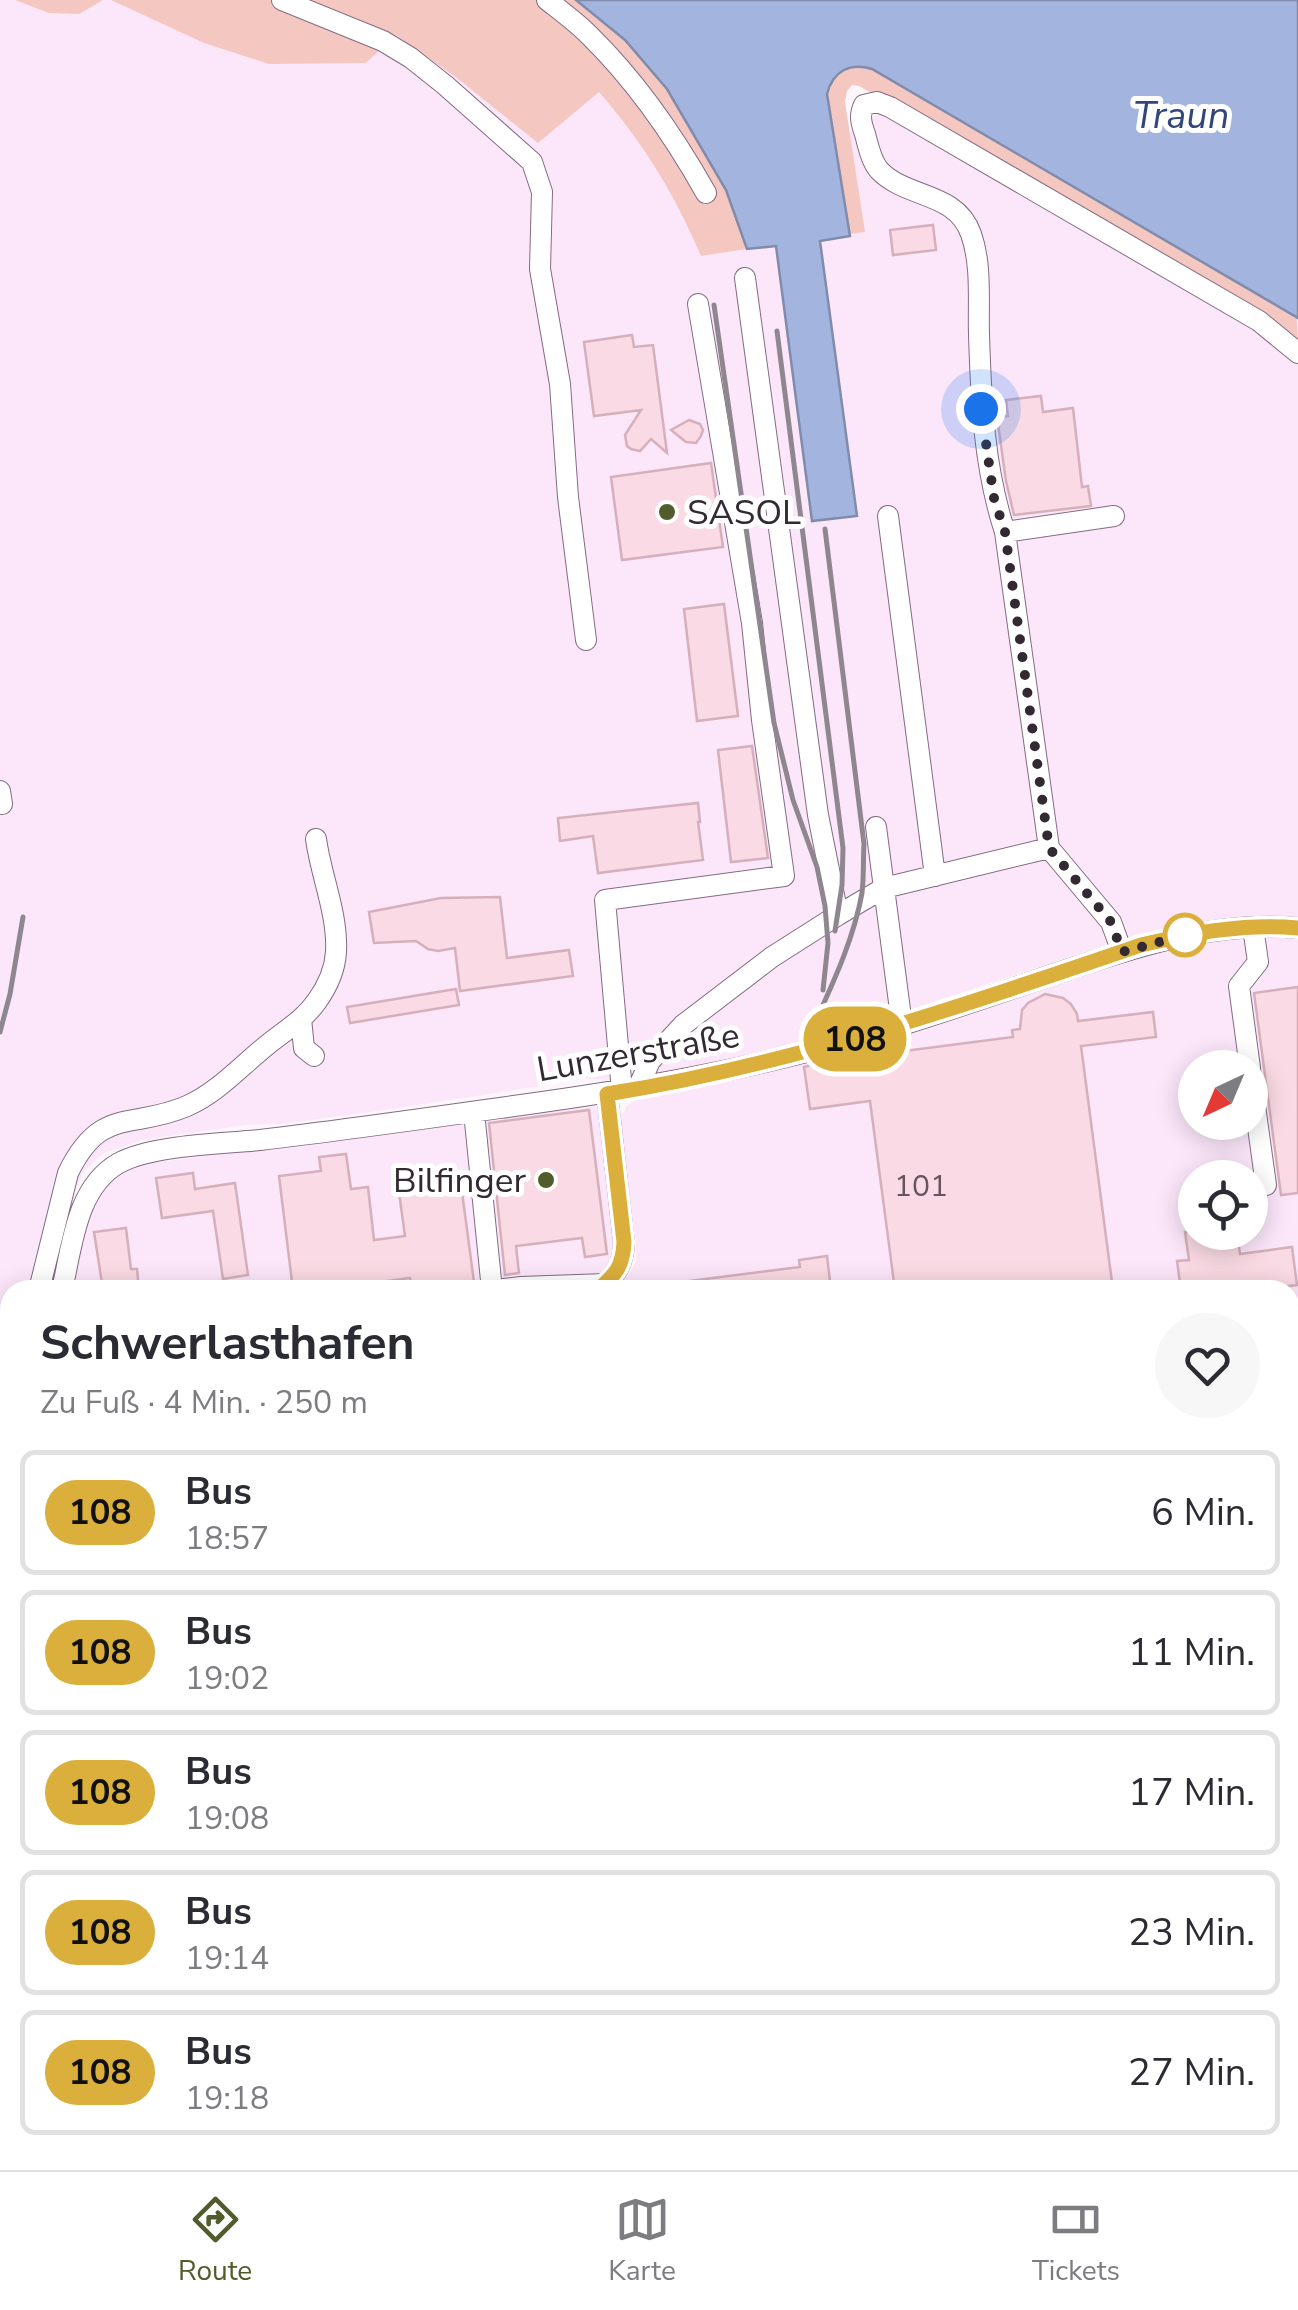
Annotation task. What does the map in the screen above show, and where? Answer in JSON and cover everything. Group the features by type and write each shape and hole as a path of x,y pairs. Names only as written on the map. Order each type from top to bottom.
{"street":[{"path":"282,0 383,41 411,58 532,162 542,192 540,269 560,384 568,497 586,640"},
{"path":"546,0 588,34 645,99 684,153 706,193"},
{"path":"1122,952 1111,922 1049,848 1005,532 994,498 981,409 976,256 970,231 958,212 942,201 899,184 879,169 862,126 860,114 864,105 877,102 890,107 1259,321 1298,352"},
{"path":"745,278 818,815 838,915"},
{"path":"608,1280 624,1259 624,1242 622,1091 605,900 784,876 752,624 698,304"},
{"path":"888,516 934,876"},
{"path":"1005,532 1114,516"},
{"path":"876,827 902,1024"},
{"path":"41,1280 68,1172 88,1141 100,1130 187,1106 213,1090 302,1019 325,988 336,951 316,839"},
{"path":"622,1091 683,1025 772,958 884,888 1049,848"},
{"path":"1247,1050 1238,986 1258,962 1253,927"},
{"name":"Lunzerstraße","path":"64,1280 82,1207 92,1189 121,1162 153,1152 622,1091 778,1060 1190,934 1253,927 1298,928"},
{"path":"302,1019 304,1048 314,1056"},
{"path":"474,1112 492,1280"}],"shaded area":[{"path":"0,0 551,0 588,28 701,256 776,245 857,516 820,240 864,232 849,132 868,128 869,120 876,115 885,113 1254,324 1298,361 1298,919 1262,916 1142,933 821,1039 629,1081 586,1079 392,1109 143,1140 104,1153 83,1172 52,1280 0,1280"},
{"path":"15,0 103,0 79,14 49,13"},
{"path":"111,0 538,0 587,41 622,80 660,127 705,205 712,193 656,106 607,47 551,0 576,0 625,40 667,89 726,190 747,249 701,256 657,170 599,92 538,143 396,35 366,63 269,64 204,43"},
{"path":"852,66 872,69 1297,317 1298,342 852,85 845,102 865,232 850,234 827,94 835,75"},
{"path":"1243,936 1298,937 1298,1280 623,1280 636,1261 620,1120 626,1107 635,1100 870,1046 1181,944"},
{"path":"595,1106 600,1112 618,1241 610,1266 595,1280 73,1280 86,1226 103,1191 129,1169 150,1163"}],"water":[{"name":"Traun","path":"576,0 1298,0 1298,318 872,69 844,70 833,79 827,94 850,236 820,241 857,516 812,521 776,246 747,249 726,190 667,89 625,40"}],"building":[{"path":"933,225 936,250 893,255 890,230"},
{"path":"632,335 634,347 653,345 667,453 651,439 640,451 627,446 625,435 641,410 594,416 584,342"},
{"path":"1041,396 1043,412 1073,408 1082,487 1088,486 1091,506 1014,515 997,417 1008,416 1006,400"},
{"path":"689,420 700,424 703,430 696,443 686,442 671,430"},
{"name":"SASOL","path":"711,463 723,547 622,560 611,477"},
{"path":"724,604 738,716 697,721 684,609"},
{"path":"752,746 768,858 731,862 718,750"},
{"path":"698,803 703,860 598,873 593,836 560,841 558,818"},
{"path":"500,897 507,958 569,950 573,976 460,991 455,948 438,951 416,941 374,943 369,912 441,898"},
{"path":"1298,987 1298,1193 1281,1195 1268,1098 1268,1050 1262,1050 1254,993"},
{"path":"456,989 459,1005 350,1023 347,1007"},
{"path":"1045,994 1063,998 1071,1004 1078,1021 1153,1012 1156,1037 1081,1046 1112,1280 894,1280 870,1101 810,1109 804,1067 1013,1037 1012,1030 1020,1029 1022,1010"},
{"name":"Bilfinger","path":"589,1110 607,1254 585,1257 582,1238 516,1246 519,1273 505,1275 489,1123"},
{"path":"346,1154 351,1189 368,1187 374,1240 405,1236 398,1185 460,1177 474,1280 292,1280 279,1176 321,1171 319,1157"},
{"path":"193,1173 195,1189 235,1183 248,1275 223,1279 213,1211 162,1218 156,1178"},
{"path":"126,1228 131,1269 137,1269 138,1280 101,1280 94,1232"},
{"path":"1292,1247 1296,1280 1180,1280 1177,1261 1189,1260 1188,1250 1239,1250 1240,1254"},
{"path":"827,1256 830,1280 697,1280 800,1267 799,1260"}],"railway":[{"path":"714,305 774,723 825,906 828,943 823,990"},
{"path":"777,331 843,848 835,931"},
{"path":"809,1036 853,930 862,893 864,844 825,529"},
{"path":"0,1032 23,917"}],"bus line":[{"name":"108","path":"608,1280 624,1259 624,1242 607,1094 843,1043 1141,945 1234,928 1298,928"}],"place":[{"name":"SASOL","path":"667,512"},
{"name":"Bilfinger","path":"546,1180"}],"route":[{"path":"981,409 994,498 1005,532 1049,848 1111,922 1122,952 1190,934 1185,935"}]}
